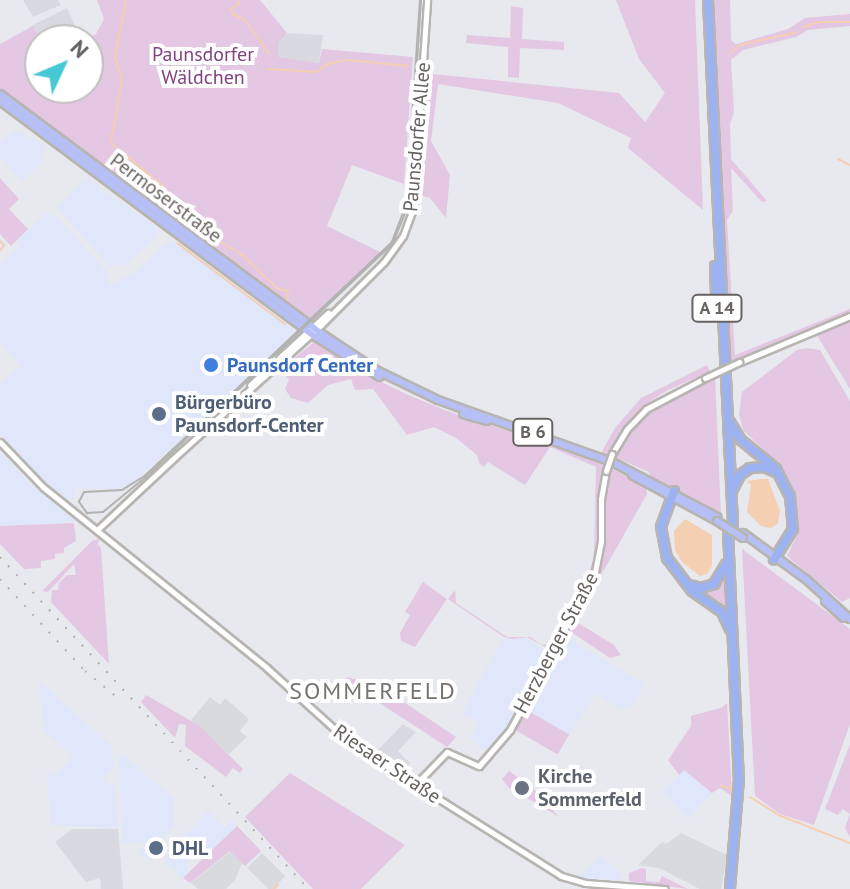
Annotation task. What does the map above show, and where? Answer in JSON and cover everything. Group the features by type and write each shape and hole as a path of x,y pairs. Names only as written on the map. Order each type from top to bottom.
{"highway":[{"name":"A 14","path":"705,0 731,496 729,552 739,790 733,889"},
{"name":"A 14","path":"705,0 744,779 733,889"},
{"path":"727,413 736,434 767,459 780,476 792,506 793,525 789,538 776,556 787,564"},
{"path":"731,496 738,478 750,468 764,467 780,476"},
{"path":"661,490 674,496 663,518 663,547 684,582 722,612 733,637"},
{"path":"684,582 698,588 714,584 724,571 729,552"}],"main road":[{"name":"Paunsdorfer Allee","path":"242,395 391,255 410,218 427,0"},
{"name":"Permoserstraße","path":"0,94 312,330"},
{"name":"Permoserstraße","path":"0,101 291,318 312,330"},
{"name":"Herzberger Straße","path":"415,785 447,752 479,766 510,730 591,582 600,551 601,499 606,471 623,434 646,409 740,362 850,316"},
{"path":"289,348 298,336 291,318"},
{"name":"Paunsdorfer Allee","path":"97,530 312,330"},
{"name":"B 6","path":"312,330 323,341 363,367 424,399 584,454 661,490"},
{"name":"B 6","path":"312,330 416,391 586,451 674,496 776,556 850,621"},
{"path":"304,340 323,341"},
{"name":"Riesaer Straße","path":"0,442 35,480 287,685 347,741 561,876 585,883 665,889"},
{"name":"B 6","path":"787,564 850,621"}],"shaded area":[{"path":"23,0 58,0 61,5 33,17"},
{"path":"67,8 74,24 35,24"},
{"path":"287,33 323,35 319,63 277,57 278,43"},
{"path":"16,130 46,147 41,155 44,161 22,181 0,157 0,142"},
{"path":"85,179 158,228 155,237 126,264 110,266 56,207"},
{"path":"47,212 57,217 106,271 110,286 134,273 167,243 178,242 286,321 294,331 281,347 134,482 119,489 75,488 74,499 66,498 42,481 0,434 0,383 21,366 0,342 0,265 20,247 17,240"},
{"path":"0,451 31,485 77,522 0,526"},
{"path":"768,479 780,511 778,523 771,528 761,526 747,512 751,485 747,481"},
{"path":"685,519 712,535 712,566 707,574 700,576 682,562 675,550 674,531"},
{"path":"566,637 645,684 630,707 622,710 596,693 569,734 525,709"},
{"path":"502,639 527,639 549,653 508,728 489,753 470,739 479,723 462,714"},
{"path":"39,681 112,746 114,767 103,780 116,786 118,829 51,825 47,774 58,773 73,756 44,731"},
{"path":"210,697 220,705 225,698 249,719 240,731 247,737 229,754 191,720"},
{"path":"403,724 416,732 398,751 410,763 402,772 374,754"},
{"path":"124,755 174,799 174,829 168,830 165,845 152,862 138,853 145,843 122,843 119,762"},
{"path":"684,770 712,793 689,819 662,792"},
{"path":"208,811 224,827 232,820 237,826 204,858 192,844 186,849 187,874 183,878 163,861"},
{"path":"72,829 118,829 123,889 101,889 100,878 86,882 55,842"},
{"path":"681,833 727,855 721,889 700,889 659,868 638,865 662,842 666,844"},
{"path":"231,851 242,863 235,880 226,889 198,889 191,883"},
{"path":"262,853 285,876 273,889 268,889 247,868"},
{"path":"601,855 621,873 622,880 576,879"}],"green space":[{"name":"Paunsdorfer Wäldchen","path":"97,0 260,0 287,33 278,43 278,57 319,63 322,49 413,57 404,184 352,165 327,226 382,253 316,315 308,319 154,199 104,167 0,88 0,44 24,31 24,104 104,104 104,24 101,24 104,19"},
{"path":"616,0 695,0 703,210 628,148 631,138 558,103 438,84 431,141 450,175 446,218 430,198 419,195 425,83 433,74 619,93 645,122 665,93 639,59"},
{"path":"711,0 730,0 731,40 736,44 788,29 805,18 850,14 850,26 808,30 796,37 743,50 731,60 734,112 730,124 731,159 767,201 762,202 731,168 733,211 727,220 735,355 850,309 850,314 729,363"},
{"path":"511,6 523,8 522,39 564,42 564,50 520,48 519,78 508,77 508,47 466,43 467,35 510,38"},
{"path":"0,178 19,199 9,209 28,229 11,246 0,234"},
{"path":"850,319 850,389 816,334"},
{"path":"314,342 406,394 447,411 582,455 645,485 647,494 575,621 614,645 621,655 610,658 568,630 601,567 598,566 600,534 594,571 551,650 527,637 542,645 553,642 585,583 594,558 596,467 550,447 525,485 488,462 484,467 477,455 456,438 434,427 407,435 373,389 355,390 351,379 328,385 308,403 291,398 285,389 289,380 282,371 283,367","holes":["604,467 608,468 600,534 602,472"]},
{"path":"797,350 820,350 850,401 850,598 842,602 787,556 799,531 793,488 768,454 743,430 739,414 742,392"},
{"path":"707,365 710,371 668,390 643,406 624,426 607,455 601,453 615,428 641,398"},
{"path":"715,376 721,516 650,476 649,472 614,457 625,435 647,411"},
{"path":"74,523 76,541 64,548 64,553 55,554 55,559 41,561 41,568 24,569 0,544 0,526"},
{"path":"100,539 97,544 101,548 109,664 51,602 52,590 58,590 59,583 67,575 76,575 74,564 48,592 42,591 92,541"},
{"path":"742,549 850,629 850,724 814,825 780,814 755,796"},
{"path":"726,572 729,619 690,586 701,589"},
{"path":"423,582 447,599 415,647 401,641 400,633 410,615 405,612"},
{"path":"455,590 456,603 507,637 527,637 513,639 504,637 448,599"},
{"path":"347,677 378,685 456,737 447,747 346,681"},
{"path":"146,695 200,726 243,769 240,773 233,768 226,777 185,746 186,725 179,724 175,738 141,702"},
{"path":"727,703 732,796 720,788 712,793 684,770 679,775 668,760 691,726 691,716 721,708"},
{"path":"525,709 569,734 558,754 514,729"},
{"path":"850,744 850,814 843,809 838,815 825,809"},
{"path":"509,771 536,791 558,816 508,787 502,779"},
{"path":"290,773 405,845 361,889 313,889 245,817"},
{"path":"850,814 850,837 845,828"},
{"path":"237,826 261,851 245,866 230,851 190,883 183,878"},
{"path":"646,869 646,881 659,882 662,876 688,889 629,881 629,873"}],"waterway":[{"path":"111,141 122,80 115,57 126,0"},
{"path":"237,0 239,4 231,9 233,14 245,20 269,53"},
{"path":"803,27 819,22 850,22"},
{"path":"730,53 740,45 797,32"},
{"path":"268,69 316,72 328,64 346,60 409,66"},
{"path":"111,143 166,188"},
{"path":"838,159 850,165"},
{"path":"173,198 198,214 215,239 241,254 278,289 288,291 287,300"},
{"path":"0,241 4,245 0,251"},
{"path":"177,243 285,324"},
{"path":"722,786 733,789"},
{"path":"750,797 781,816 850,843"},
{"path":"274,889 278,885"}],"tram line":[{"path":"420,0 406,205 392,242 146,475 122,490 84,492 79,502 87,513 103,512 148,475 393,243 408,206 421,0"}],"railway":[{"path":"0,557 309,889"},
{"path":"0,579 85,671 119,699"}],"place":[{"name":"Paunsdorf Center","path":"211,365"},
{"name":"Bürgerbüro Paunsdorf-Center","path":"159,414"},
{"name":"Kirche Sommerfeld","path":"522,788"},
{"name":"DHL","path":"156,848"}],"district":[{"name":"SOMMERFELD","path":"373,691"}]}
